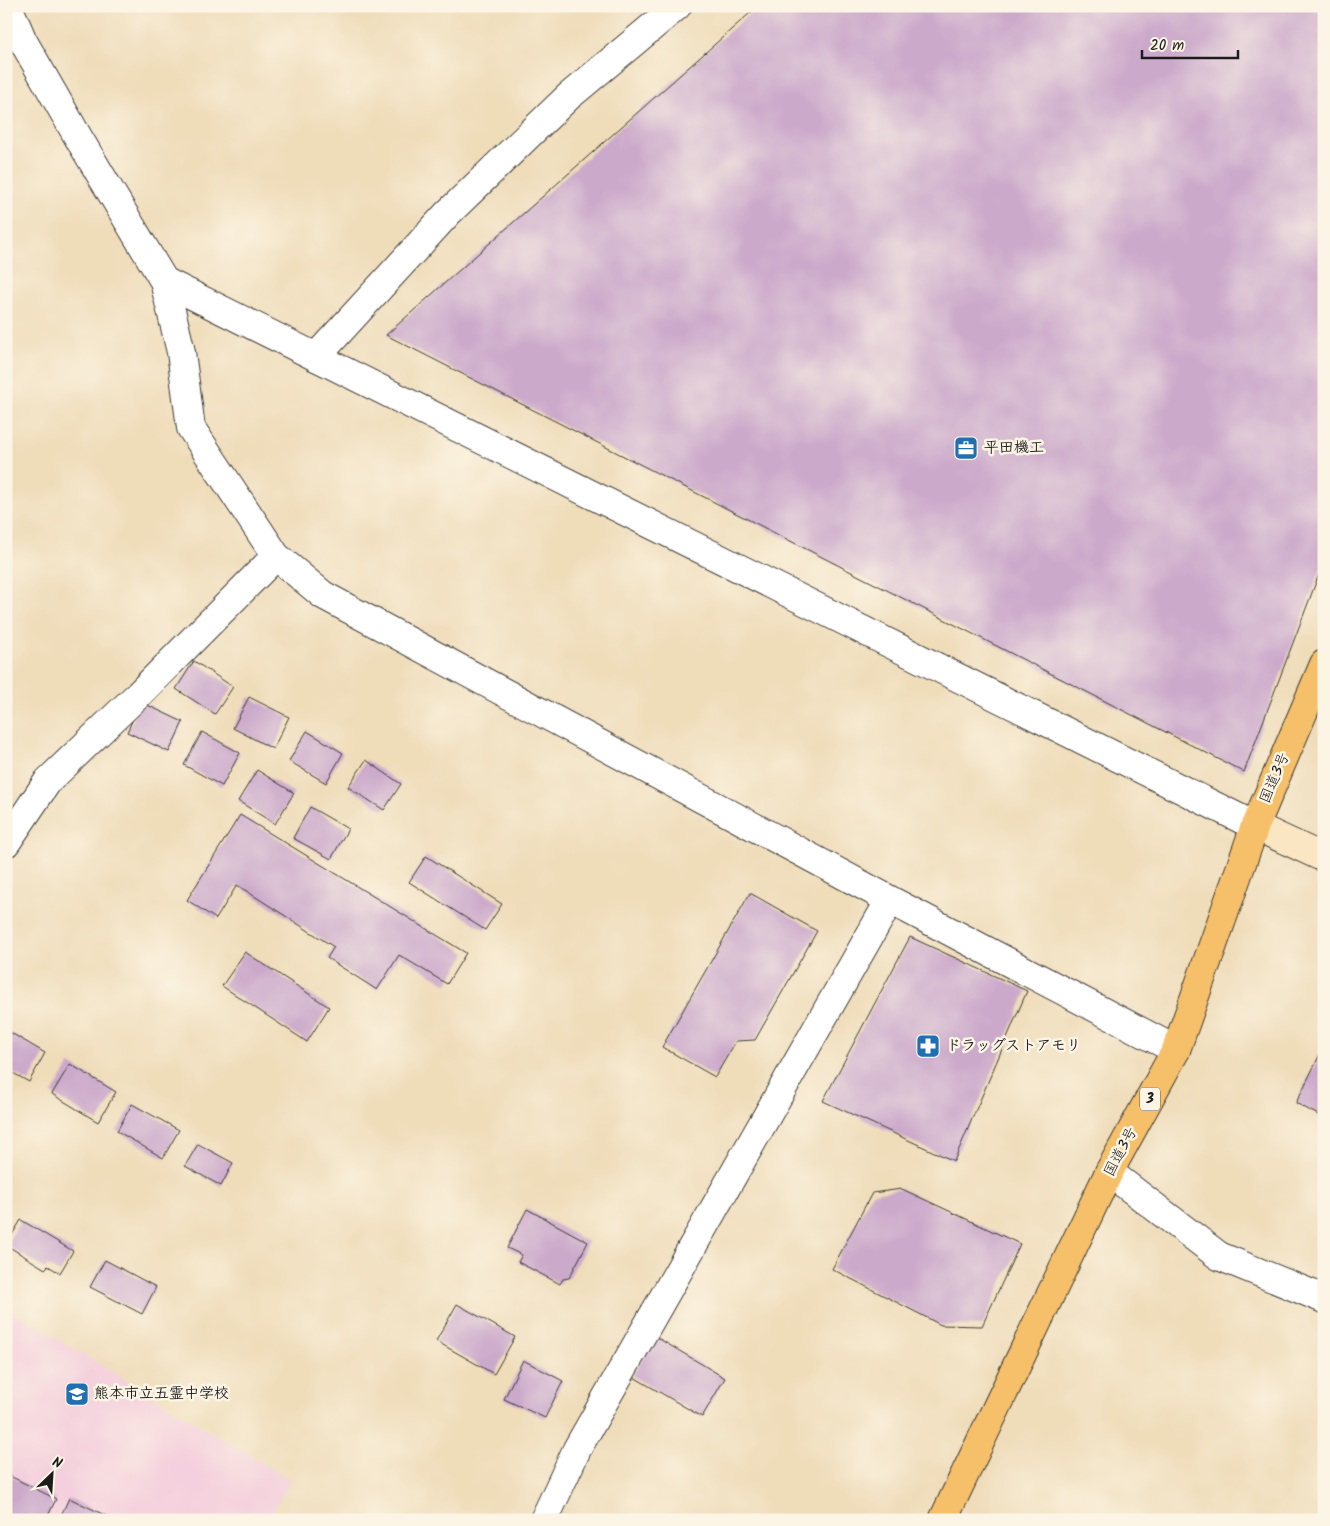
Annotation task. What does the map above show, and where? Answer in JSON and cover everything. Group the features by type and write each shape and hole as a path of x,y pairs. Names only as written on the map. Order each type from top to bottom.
{"highway":[{"name":"国道3号","path":"943,1520 1109,1172 1176,1050 1255,826 1324,664"}],"main road":[{"path":"1255,826 1324,858"}],"street":[{"path":"8,6 23,40 37,65 164,281 181,352 191,428 276,556 323,595 890,900 1176,1050"},
{"path":"316,357 448,213 568,97 677,6"},
{"path":"164,281 1255,826"},
{"path":"6,844 48,781 136,697 276,556"},
{"path":"544,1520 577,1449 890,900"},
{"path":"1109,1172 1220,1256 1324,1299"}],"shaded area":[{"name":"熊本市立五霊中学校","path":"6,1307 291,1481 268,1520 6,1520"}],"building":[{"name":"平田機工","path":"758,6 1324,6 1324,561 1244,772 386,335"},
{"path":"194,661 233,687 215,714 176,689"},
{"path":"249,697 289,717 273,749 233,728"},
{"path":"141,702 183,722 169,752 127,732"},
{"path":"307,731 343,753 326,783 289,761"},
{"path":"202,732 240,753 222,786 184,765"},
{"path":"366,760 401,784 384,810 348,787"},
{"path":"257,770 294,793 275,824 238,801"},
{"path":"310,807 348,829 331,859 293,838"},
{"path":"240,815 466,953 447,984 399,955 377,990 327,958 334,947 237,885 216,919 187,900"},
{"path":"426,856 502,904 485,930 409,882"},
{"path":"750,893 817,931 755,1040 736,1041 715,1077 662,1047"},
{"name":"ドラッグストアモリ","path":"910,937 1027,991 954,1161 823,1101"},
{"path":"245,952 329,1007 307,1042 222,986"},
{"path":"6,1030 45,1053 29,1082 6,1069"},
{"path":"1324,1046 1324,1118 1296,1103"},
{"path":"70,1064 116,1092 98,1122 52,1094"},
{"path":"132,1104 179,1130 163,1158 117,1131"},
{"path":"198,1144 233,1163 221,1186 185,1166"},
{"path":"902,1189 1020,1244 982,1326 941,1325 832,1269 872,1193"},
{"path":"527,1209 588,1242 569,1278 563,1279 560,1284 518,1262 522,1255 507,1248"},
{"path":"21,1220 73,1251 60,1273 48,1266 45,1269 6,1245"},
{"path":"105,1260 156,1287 142,1314 90,1287"},
{"path":"457,1304 515,1337 494,1374 436,1341"},
{"path":"656,1337 725,1378 702,1417 632,1376"},
{"path":"523,1360 563,1381 545,1418 504,1399"},
{"path":"6,1474 56,1499 46,1520 6,1520"},
{"path":"69,1498 115,1520 59,1520"}],"place":[{"name":"平田機工","path":"966,448"},
{"name":"ドラッグストアモリ","path":"928,1046"},
{"name":"熊本市立五霊中学校","path":"77,1394"}]}
